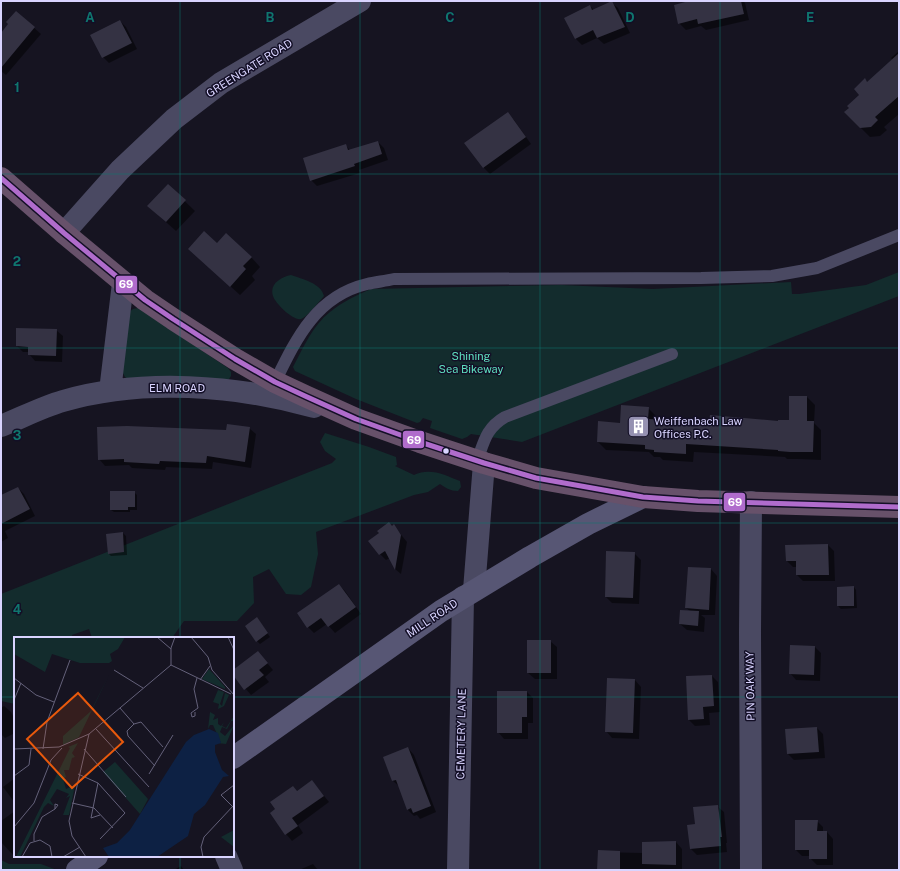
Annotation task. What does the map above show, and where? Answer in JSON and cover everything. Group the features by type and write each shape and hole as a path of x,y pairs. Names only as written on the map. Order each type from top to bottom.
{"highway":[{"path":"1,178 123,283 173,319 235,359 275,382 356,419 481,462 536,478 643,497 698,501 899,507"}],"street":[{"name":"GREENGATE ROAD","path":"64,233 120,170 174,119 221,83 360,1"},
{"path":"110,391 123,283"},
{"name":"ELM ROAD","path":"1,426 61,401 110,391 138,388 197,387 223,389 282,398 356,419"},
{"name":"CEMETERY LANE","path":"458,870 469,594 481,462"},
{"name":"MILL ROAD","path":"234,757 434,616 588,524 643,497"},
{"name":"PIN OAK WAY","path":"751,502 751,870"},
{"path":"77,870 96,857"},
{"path":"226,857 232,870"}],"lane":[{"path":"275,382 294,343 311,319 325,305 337,296 366,284 394,279 700,278 772,276 817,268 899,235"},
{"path":"481,462 487,434 491,428 505,417 672,354"}],"green space":[{"name":"Shining Sea Bikeway","path":"899,272 899,296 522,442 471,434 462,439 430,428 432,421 423,418 417,423 356,399 295,371 293,367 309,337 324,317 335,308 355,296 371,289 561,285 653,289 791,282 792,294 799,294 866,285"},
{"path":"291,275 315,285 324,296 304,318 301,319 294,317 285,311 274,299 272,292 274,285 280,279"},
{"path":"138,308 228,368 231,372 229,379 131,381 125,377 122,371 128,313 133,309"},
{"path":"325,433 369,447 396,457 397,465 395,466 414,475 432,472 449,476 460,481 461,487 458,491 455,491 440,484 428,492 414,495 316,532 318,554 311,587 301,595 286,594 269,569 253,577 254,603 237,621 184,621 173,637 92,637 89,629 72,635 72,637 14,637 14,704 1,701 1,594 332,463 336,459 325,451 320,442"},
{"path":"1,860 9,864 41,864 57,870 1,870"}],"building":[{"path":"612,1 625,27 597,38 593,30 575,39 564,18 590,5 592,10"},
{"path":"689,1 741,1 744,14 698,24 697,19 678,24 674,5"},
{"path":"16,11 35,27 1,68 1,33 8,24 6,22"},
{"path":"120,20 132,43 102,58 90,35"},
{"path":"899,53 899,96 875,117 878,120 871,127 860,128 844,112 849,108 847,106 859,95 854,89 865,78 867,82"},
{"path":"508,112 526,137 483,168 464,143"},
{"path":"378,141 382,154 354,164 355,166 310,181 303,158 346,144 348,150"},
{"path":"168,184 186,200 166,222 147,206"},
{"path":"204,231 217,243 226,233 252,257 243,266 246,269 230,287 188,249"},
{"path":"16,328 57,329 56,356 28,355 28,347 16,346"},
{"path":"789,396 807,396 807,421 814,421 813,452 790,452 686,444 686,454 654,452 654,450 645,449 645,445 597,442 598,421 620,423 621,405 649,407 648,419 709,422 710,415 778,421 789,420"},
{"path":"227,424 250,427 245,462 207,456 206,463 160,461 159,464 124,462 124,459 98,460 97,427 127,426 226,430"},
{"path":"18,487 30,509 1,524 1,495"},
{"path":"110,491 135,491 135,507 128,507 128,510 110,510"},
{"path":"389,522 392,526 394,524 401,535 395,570 385,551 379,555 368,541 379,533 377,531"},
{"path":"123,532 124,552 108,554 106,534"},
{"path":"828,544 829,575 796,575 796,561 786,561 785,545"},
{"path":"606,551 635,552 633,598 605,597"},
{"path":"688,567 711,568 709,610 685,608"},
{"path":"339,584 356,607 328,627 321,618 307,628 297,613"},
{"path":"854,586 854,606 837,606 837,587"},
{"path":"680,610 699,611 698,626 679,624"},
{"path":"257,617 268,633 256,642 245,626"},
{"path":"527,640 551,640 551,673 527,673"},
{"path":"790,645 815,646 814,675 789,674"},
{"path":"258,651 268,663 259,670 264,675 244,690 234,676 234,669"},
{"path":"712,675 714,706 703,707 704,719 688,720 686,676"},
{"path":"607,678 635,679 633,733 605,732"},
{"path":"497,691 527,691 527,717 522,717 522,733 497,733"},
{"path":"817,727 819,752 787,754 785,729"},
{"path":"408,747 431,806 413,813 411,808 407,810 396,780 392,781 383,757"},
{"path":"312,780 324,796 292,818 298,826 285,835 270,813 275,809 270,802 293,786 297,791"},
{"path":"718,805 722,837 720,837 721,846 690,849 687,825 695,824 693,807"},
{"path":"795,820 818,820 817,831 827,831 827,859 809,859 809,850 795,850"},
{"path":"676,841 676,865 642,864 642,842"},
{"path":"598,850 620,851 620,870 597,870"}],"transit line":[{"name":"69","path":"1,178 64,233 145,300 235,359 275,382 356,419 484,463 536,478 643,497 698,501 899,507"}],"place":[{"name":"Weiffenbach Law Offices P.C.","path":"638,427"}]}
